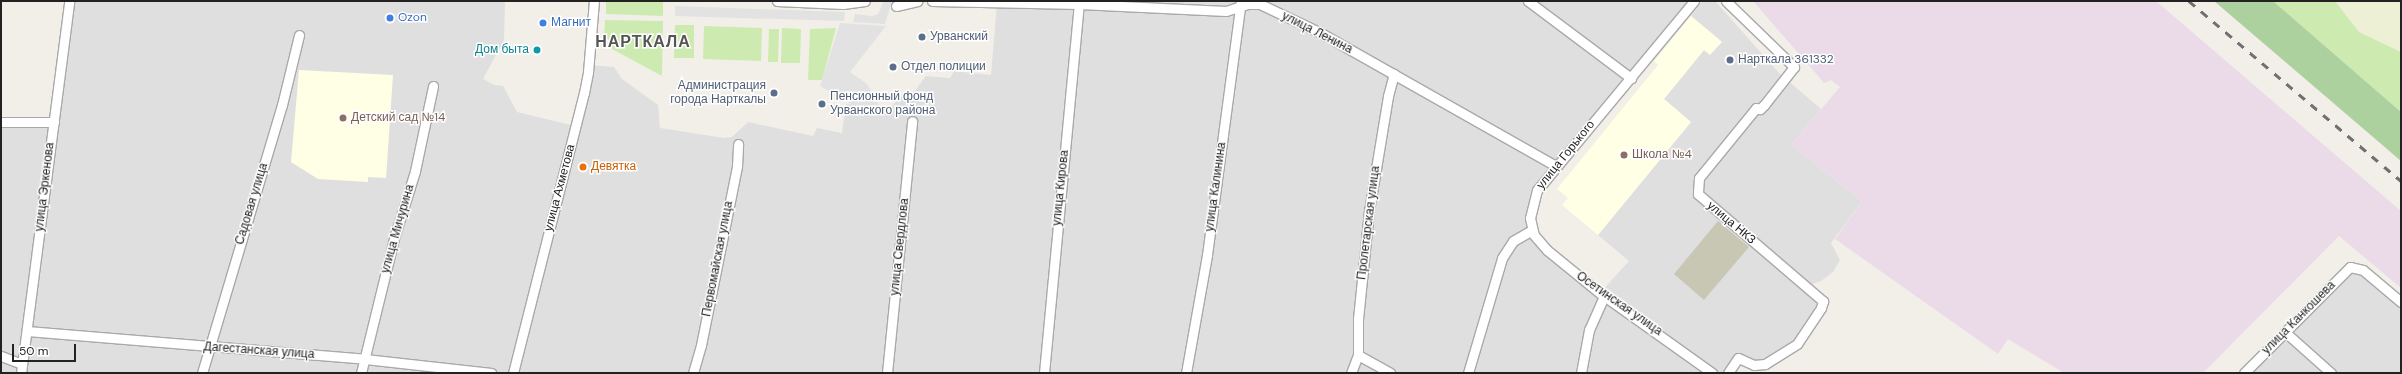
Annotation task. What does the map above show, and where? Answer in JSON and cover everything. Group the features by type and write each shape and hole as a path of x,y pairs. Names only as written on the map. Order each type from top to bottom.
{"street":[{"name":"улица Эркенова","path":"22,368 70,1"},
{"name":"улица Ахметова","path":"513,373 584,93 588,72 594,1"},
{"path":"777,1 843,4 865,1"},
{"path":"896,6 917,1"},
{"name":"улица Ленина","path":"932,1 1079,4 1226,11 1240,3 1260,4 1318,32 1556,166"},
{"path":"1528,1 1631,78"},
{"name":"улица Горького","path":"1532,230 1531,210 1537,190 1694,1"},
{"name":"улица НКЗ","path":"1726,1 1794,67 1764,105 1760,109 1756,108 1699,178 1698,194 1823,301 1821,308 1797,344 1765,364 1754,365 1738,358 1728,373"},
{"name":"улица Калинина","path":"1186,373 1207,255 1240,3"},
{"name":"улица Кирова","path":"1044,373 1079,4"},
{"name":"Садовая улица","path":"202,373 286,93 299,35"},
{"name":"Пролетарская улица","path":"1351,373 1358,355 1358,319 1369,211 1388,96 1394,74"},
{"name":"улица Мичурина","path":"361,373 395,235 415,171 433,86"},
{"name":"улица Свердлова","path":"887,373 912,121"},
{"path":"1,122 54,122"},
{"name":"Первомайская улица","path":"693,373 701,345 737,166 738,144"},
{"path":"1468,373 1502,258 1512,241 1532,230"},
{"name":"Осетинская улица","path":"1532,230 1547,250 1604,296 1712,373"},
{"name":"улица Канкошева","path":"2244,373 2345,271 2355,266 2371,276 2401,302"},
{"path":"1581,373 1589,330 1604,296"},
{"name":"Дагестанская улица","path":"27,330 365,360 491,373"},
{"path":"2285,332 2331,373"},
{"path":"1358,355 1390,373"},
{"path":"1,356 22,368"}],"shaded area":[{"path":"69,1 505,1 504,40 483,79 494,85 503,86 517,112 575,126 589,65 614,67 622,79 658,105 660,128 724,138 732,137 748,122 813,136 817,128 842,133 846,104 891,108 899,97 911,96 926,76 950,78 954,71 991,75 997,4 976,1 1694,1 1537,190 1532,230 1600,293 1629,261 1598,235 1691,122 1664,99 1704,50 1721,41 1691,16 1702,1 1715,1 1779,73 1821,109 1791,145 1862,201 1831,243 1840,260 1833,272 1821,281 1807,286 1823,301 1797,344 1765,364 1738,358 1728,373 1,373 1,122 54,122"},
{"path":"884,1 892,1 885,24 853,22 855,14 872,16 878,14"},
{"path":"1753,1 2156,1 2401,211 2401,288 2339,236 2203,373 2064,373 2008,339 1998,354 1835,239 1862,201 1791,145 1840,87 1831,80 1824,83"},
{"path":"2335,1 2401,1 2401,52 2359,32"},
{"path":"675,6 845,12 844,21 675,16"},
{"name":"Школа №4","path":"1691,16 1722,42 1710,55 1704,50 1664,99 1691,122 1598,235 1562,205 1568,198 1557,189 1658,65 1654,61"},
{"path":"840,23 886,26 850,72 867,84 881,109 858,108 820,86"},
{"name":"Детский сад №14","path":"299,70 393,75 386,178 368,177 368,182 318,179 291,162"},
{"path":"1718,221 1749,247 1704,300 1674,274"},
{"path":"2355,267 2401,302 2401,373 2244,373"}],"green space":[{"path":"606,1 663,2 663,16 606,14"},
{"path":"2214,1 2273,1 2401,112 2401,161"},
{"path":"2273,1 2335,1 2359,32 2401,52 2401,112"},
{"path":"605,20 663,21 662,76 612,49 608,39 604,38"},
{"path":"675,25 694,25 694,58 674,58"},
{"path":"704,26 762,28 761,61 703,59"},
{"path":"782,28 801,29 800,63 781,63"},
{"path":"836,28 822,80 808,80 810,29"},
{"path":"769,29 779,29 778,62 768,62"}],"railway":[{"path":"2189,1 2401,181"}],"place":[{"name":"Ozon","path":"390,18"},
{"name":"Магнит","path":"543,23"},
{"name":"Урванский","path":"922,37"},
{"name":"Дом быта","path":"537,50"},
{"name":"Нарткала 361332","path":"1730,60"},
{"name":"Отдел полиции","path":"893,67"},
{"name":"Администрация города Нарткалы","path":"774,93"},
{"name":"Пенсионный фонд Урванского района","path":"822,104"},
{"name":"Детский сад №14","path":"343,118"},
{"name":"Школа №4","path":"1624,155"},
{"name":"Девятка","path":"583,167"}],"district":[{"name":"НАРТКАЛА","path":"643,42"}]}
